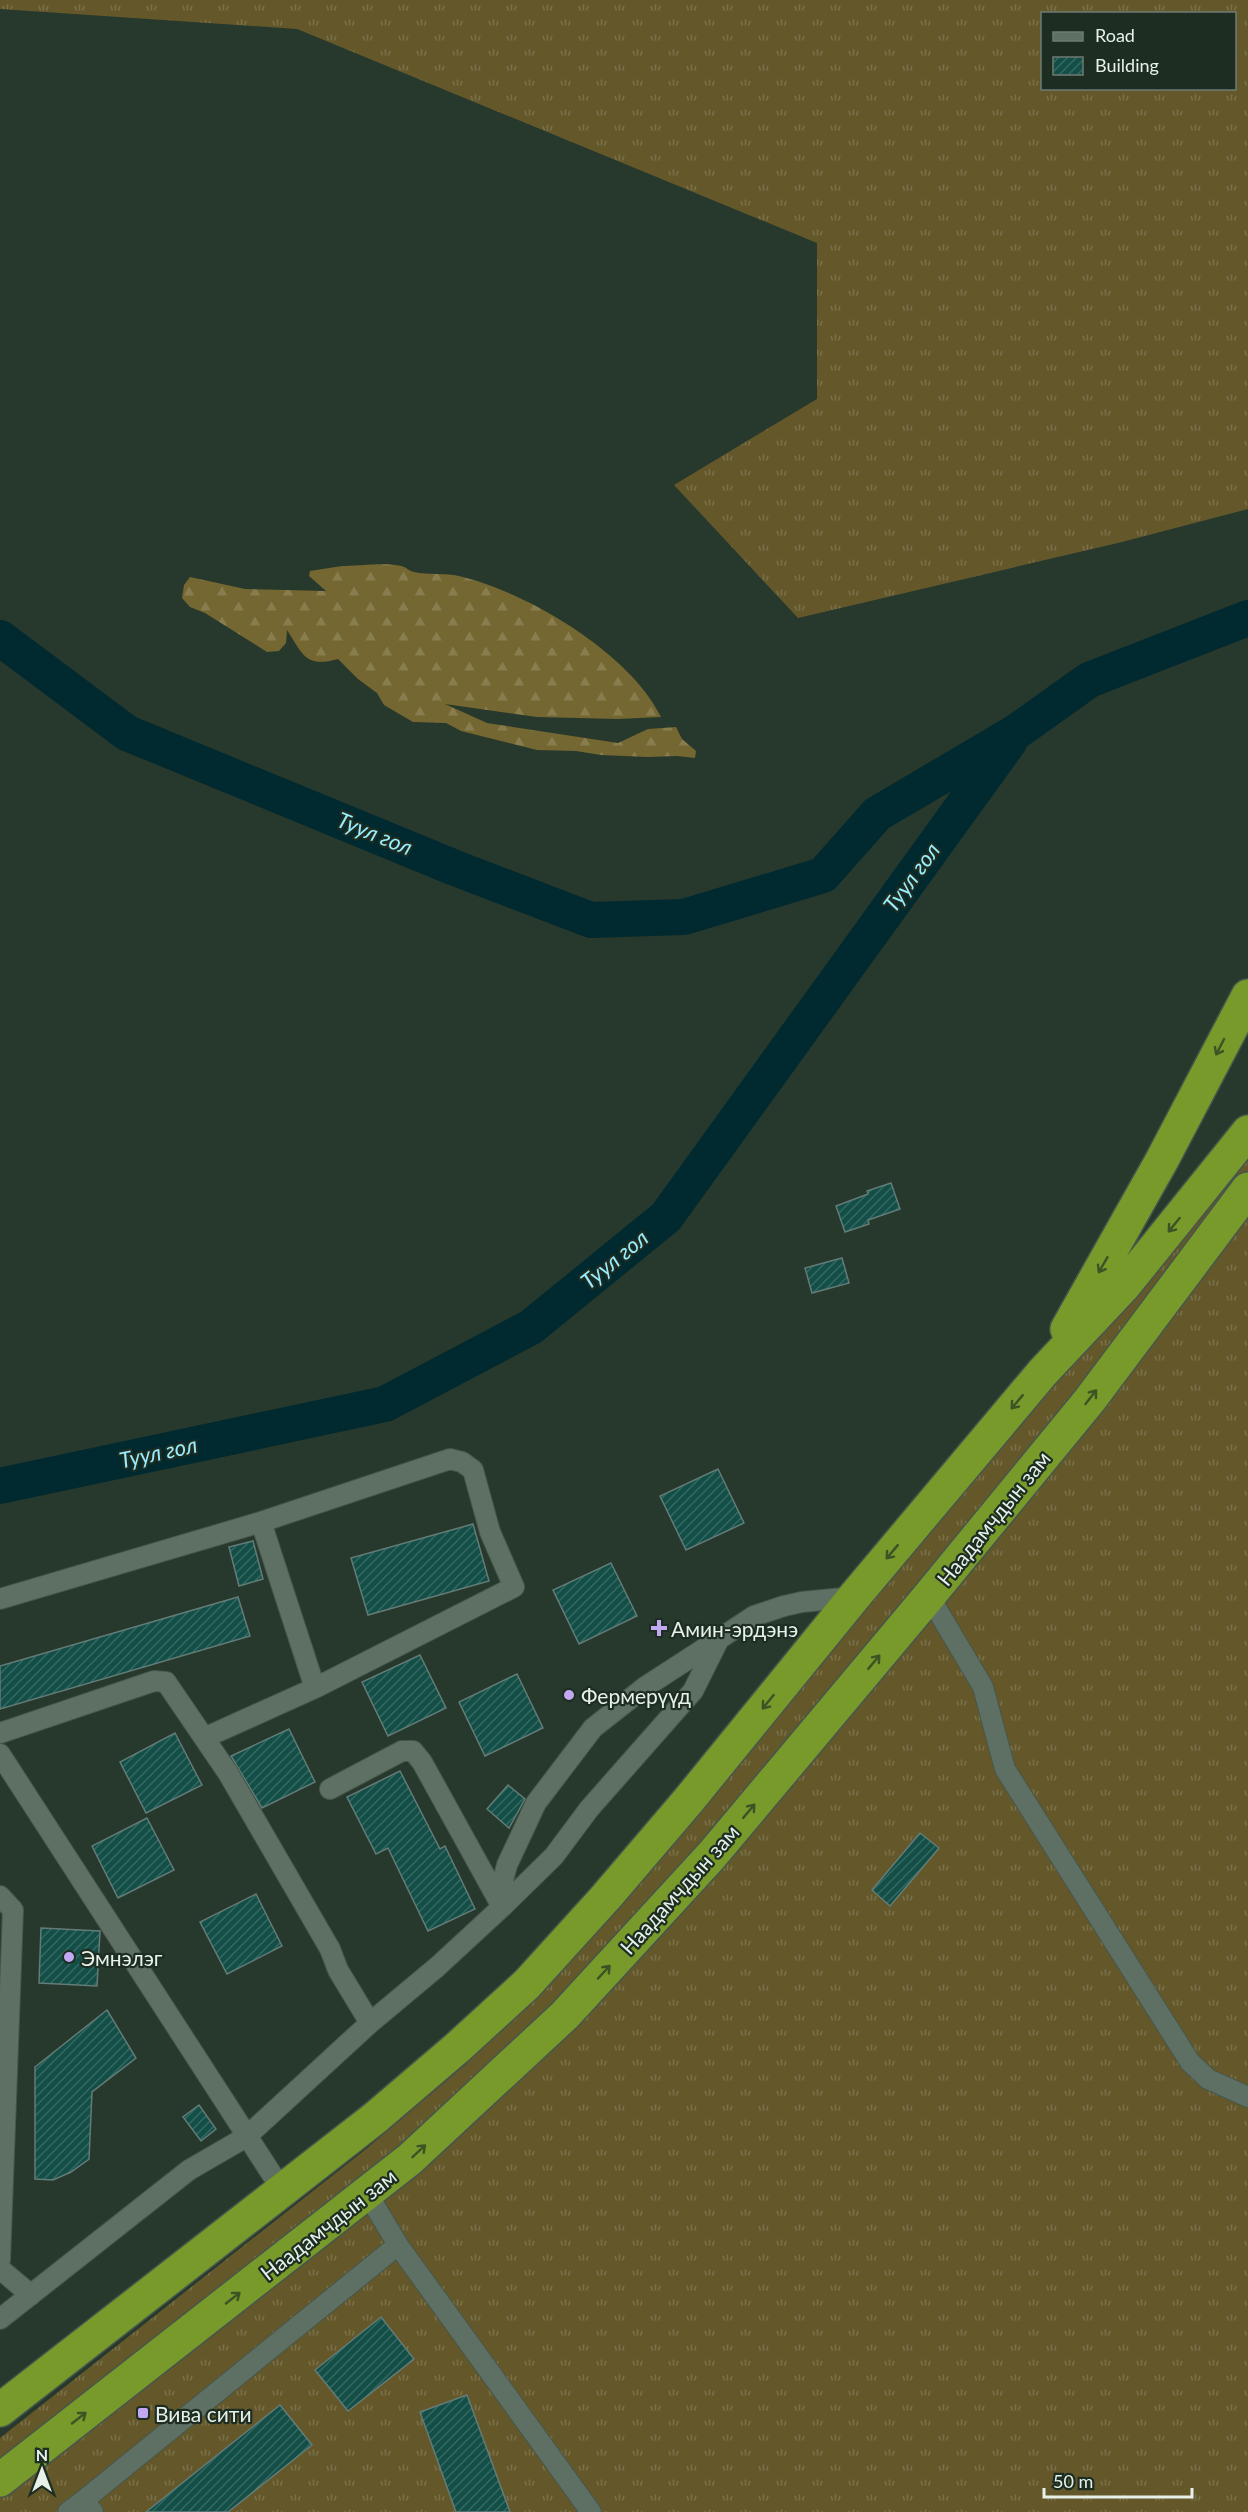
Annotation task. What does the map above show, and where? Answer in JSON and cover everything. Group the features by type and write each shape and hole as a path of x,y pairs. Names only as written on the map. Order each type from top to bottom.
{"highway":[{"path":"1042,1372 1162,1160 1248,996"},
{"path":"1212,1180 1248,1132"},
{"path":"0,2410 375,2118 458,2048 527,1984 681,1810 854,1597 1042,1372 1125,1286 1248,1138"},
{"name":"Наадамчдын зам","path":"0,2480 410,2159 565,2014 712,1855 929,1596 1089,1401 1248,1189"}],"street":[{"path":"0,1599 261,1522 450,1460 462,1462 472,1470 490,1532 514,1587 315,1688 204,1738"},
{"path":"261,1522 315,1688"},
{"path":"929,1596 983,1687 1005,1769 1190,2062 1208,2079 1248,2097"},
{"path":"502,1907 502,1884 507,1865 536,1803 592,1728 645,1687 754,1616 802,1602 854,1597"},
{"path":"0,2319 189,2170 246,2137 369,2024 437,1967 502,1907 554,1856 589,1809 693,1691 719,1640"},
{"path":"0,1733 154,1681 166,1682 228,1773 288,1876 369,2024"},
{"path":"330,1789 402,1751 413,1751 422,1762 502,1907"},
{"path":"0,1754 282,2190"},
{"path":"0,1896 13,1910 3,2097 0,2260"},
{"path":"367,2193 398,2245 591,2512"},
{"path":"82,2508 398,2245"},
{"path":"0,2269 31,2295"}],"green space":[{"path":"0,0 1248,0 1248,509 1122,542 798,618 674,485 817,399 817,243 297,29 0,9"},
{"path":"395,565 414,572 459,576 515,596 574,628 601,648 626,670 646,693 661,717 618,719 537,717 445,704 487,723 618,743 648,729 676,727 682,739 696,751 695,758 537,750 461,731 446,723 413,722 384,705 377,693 358,679 338,659 319,662 306,657 287,630 286,643 279,651 267,652 205,613 190,607 182,598 184,585 190,577 245,589 326,591 309,576 310,571 342,566"},
{"path":"1248,1137 1248,2512 0,2512 0,2438 366,2149 465,2065 572,1960 654,1867"}],"building":[{"path":"891,1183 900,1209 868,1220 869,1224 845,1232 836,1206 868,1194 867,1191"},
{"path":"842,1258 849,1283 812,1293 805,1268"},
{"path":"718,1469 744,1523 686,1550 660,1496"},
{"path":"473,1524 489,1581 368,1615 351,1558"},
{"path":"253,1541 263,1579 239,1586 229,1547"},
{"path":"611,1563 637,1616 579,1644 553,1590"},
{"path":"238,1597 250,1636 0,1709 0,1666"},
{"path":"420,1655 446,1708 388,1736 362,1682"},
{"path":"517,1674 543,1728 485,1756 459,1702"},
{"path":"289,1729 315,1782 262,1808 231,1756"},
{"path":"175,1733 202,1785 146,1813 120,1762"},
{"path":"400,1771 440,1849 445,1846 475,1909 428,1931 388,1848 376,1854 347,1797"},
{"path":"508,1785 525,1799 509,1828 487,1809"},
{"path":"147,1818 174,1870 118,1898 92,1846"},
{"path":"920,1833 939,1848 890,1906 872,1890"},
{"path":"256,1894 282,1946 227,1974 200,1922"},
{"name":"Эмнэлэг","path":"41,1928 100,1931 97,1986 39,1983"},
{"path":"107,2010 136,2058 92,2092 89,2159 71,2172 53,2180 35,2179 35,2067"},
{"path":"199,2105 216,2129 201,2141 183,2117"},
{"path":"381,2317 414,2359 348,2411 315,2370"},
{"path":"467,2395 510,2512 456,2512 420,2412"},
{"path":"280,2405 312,2445 228,2512 146,2512"}],"waterway":[{"name":"Туул гол","path":"0,638 127,733 455,868 591,920 684,917 823,875 877,814 1016,732 1089,680 1248,618"},
{"name":"Туул гол","path":"0,1486 385,1404 531,1327 666,1217 1009,742"}],"place":[{"name":"Амин-эрдэнэ","path":"659,1628"},
{"name":"Фермерүүд","path":"569,1695"},
{"name":"Эмнэлэг","path":"69,1957"},
{"name":"Вива сити","path":"143,2413"}]}
